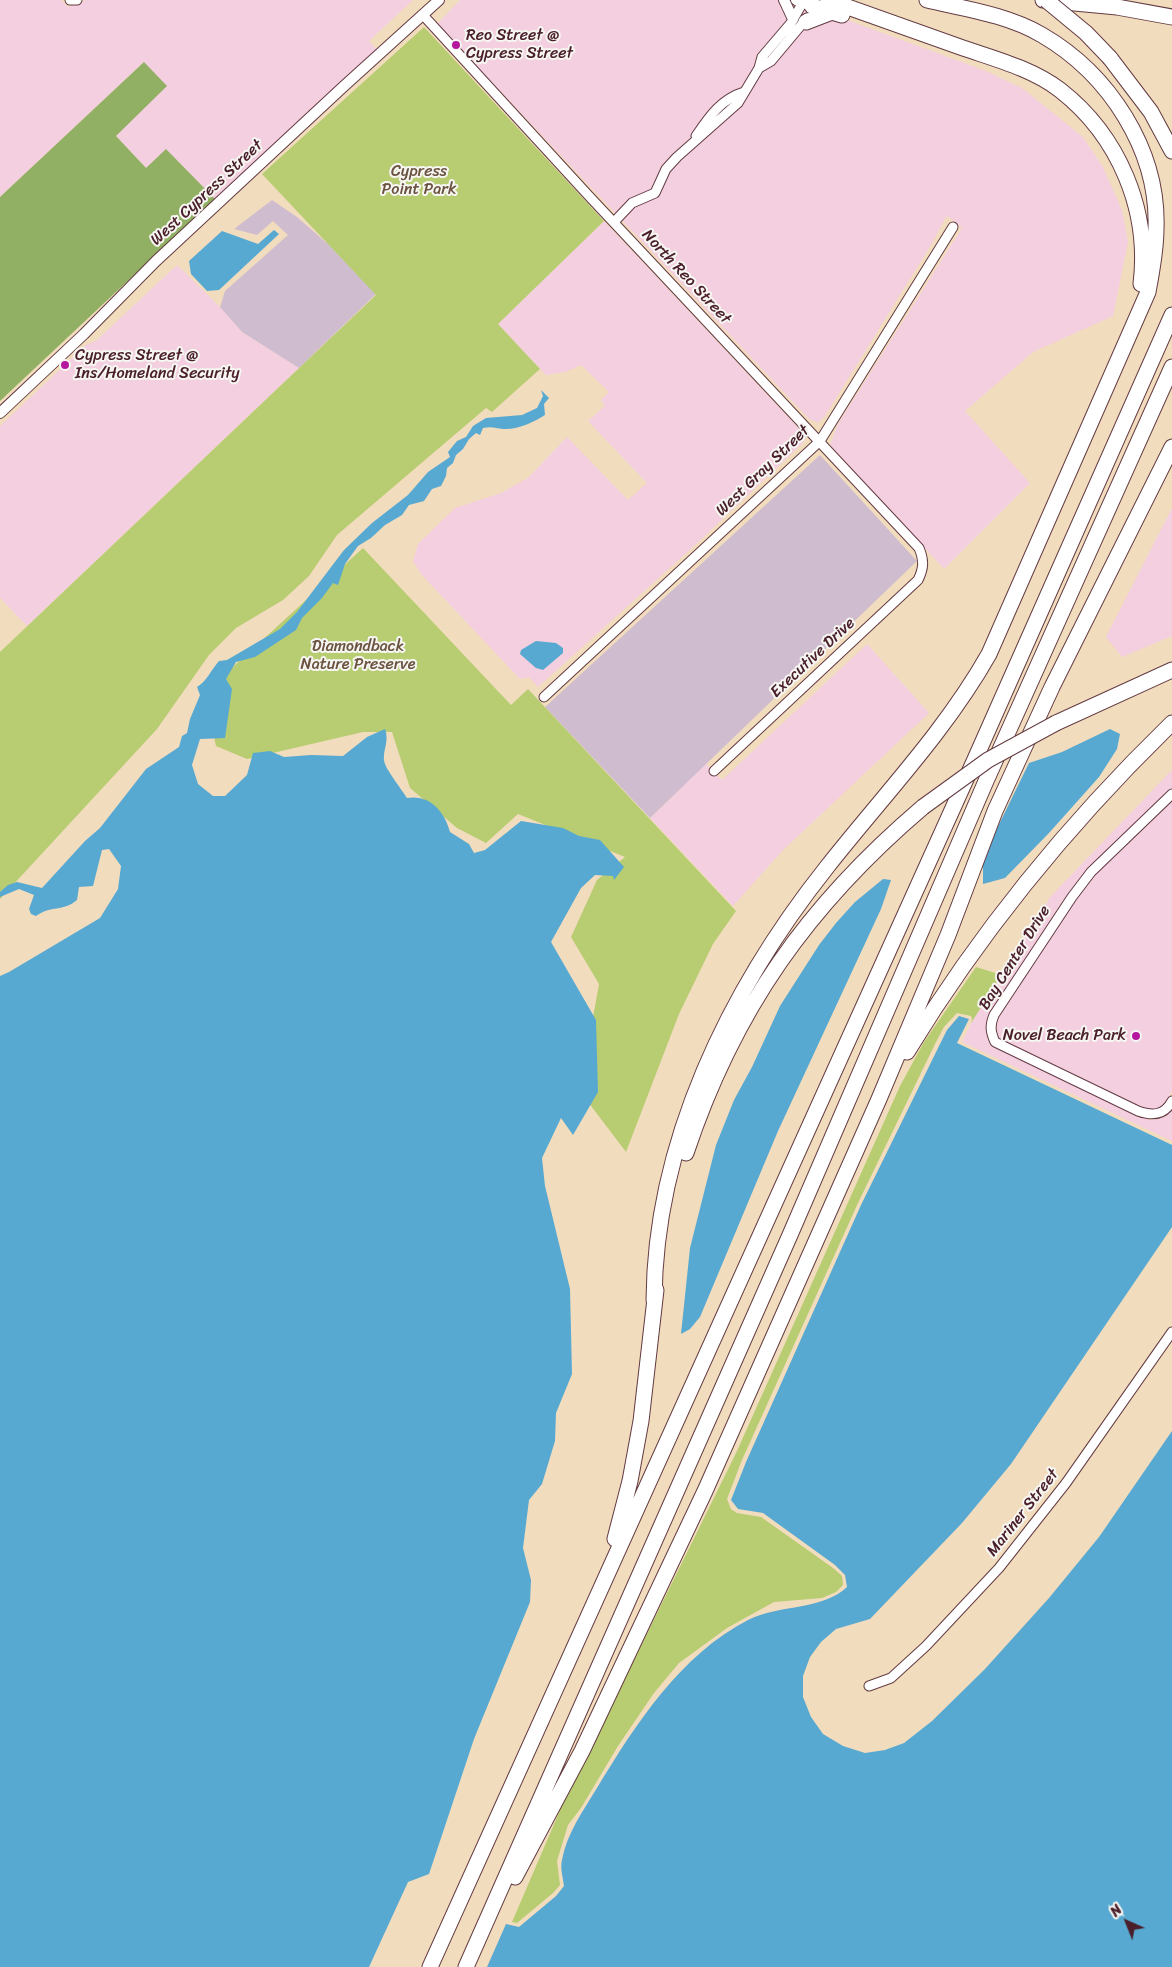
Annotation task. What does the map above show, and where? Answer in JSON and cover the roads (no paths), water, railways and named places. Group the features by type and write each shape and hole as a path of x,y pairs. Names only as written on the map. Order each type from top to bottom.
{"highway":[{"path":"587,1618 616,1536 630,1481 644,1399 654,1300 656,1249 671,1173 694,1099 727,1024 761,961 832,861 943,725 989,654 1148,292 1154,262 1157,227 1153,190 1144,156 1118,106 1094,75 1067,52 1042,35 1005,19 927,0"},
{"path":"1042,0 1117,7 1172,16"},
{"path":"1046,0 1086,33 1110,58 1151,112 1172,151"},
{"path":"803,3 830,6 1031,73 1060,89 1084,113 1105,139 1123,168 1136,200 1143,242 1143,269 1137,315"},
{"path":"800,21 830,6"},
{"path":"430,1967 976,757 1172,315"},
{"path":"467,1967 794,1226 986,780 1172,367"},
{"path":"467,1967 582,1751 706,1491 879,1099 948,935 996,811 1052,687 1172,446"},
{"path":"654,1300 675,1191 713,1082 742,1024 786,952 831,895 887,837 923,807 988,760 1056,723 1172,670"},
{"path":"879,1099 937,1004 1008,903 1082,814 1172,723"}],"street":[{"name":"West Cypress Street","path":"0,413 84,334 163,255 440,0"},
{"path":"784,0 800,21"},
{"path":"614,222 632,203 655,194 666,168 688,148 711,114 731,96 744,92 759,68 771,61 800,21 803,3"},
{"name":"North Reo Street","path":"423,15 919,548 924,562"},
{"name":"West Gray Street","path":"544,697 820,441 953,227"},
{"name":"Executive Drive","path":"714,771 918,580 922,573 924,562"},
{"name":"Bay Center Drive","path":"1172,794 1091,872 1072,897 994,1015 990,1025 995,1042 1138,1111 1150,1115 1160,1113 1172,1101"},
{"name":"Mariner Street","path":"869,1686 891,1678 926,1646 999,1568 1066,1483 1172,1332"}],"water":[{"path":"274,230 279,234 219,290 207,291 191,274 189,261 222,231 258,244"},
{"path":"541,390 549,398 544,404 545,415 520,427 503,429 486,427 483,428 480,435 476,433 469,439 463,449 456,455 453,463 447,468 446,476 441,486 432,489 424,501 409,505 402,515 385,525 371,538 358,546 345,564 338,585 333,583 322,598 302,618 296,630 255,657 236,662 226,679 232,689 225,738 200,739 192,765 198,784 213,796 225,796 247,775 253,753 270,751 284,757 311,755 343,756 367,737 385,729 387,739 384,755 385,764 407,798 423,799 435,806 440,811 450,832 469,844 474,853 485,850 521,821 563,828 579,836 600,840 624,867 614,880 613,876 595,875 581,888 551,942 596,1020 598,1092 573,1135 561,1118 542,1158 545,1186 570,1289 572,1374 556,1413 555,1441 542,1484 529,1500 523,1548 531,1580 530,1602 474,1739 429,1874 408,1882 369,1967 0,1967 0,976 100,918 118,889 121,866 109,849 102,850 93,886 79,887 77,900 72,904 36,916 31,914 29,909 34,895 19,889 0,897 0,892 8,885 17,882 42,888 85,841 100,828 146,769 179,747 182,736 187,733 190,719 200,695 197,687 206,679 219,661 227,660 280,629 297,612 344,550 372,523 408,495 428,472 450,457 448,452 457,441 466,437 473,426 486,418 522,415 537,408 543,396"},
{"path":"536,641 556,643 563,648 563,653 543,670 536,668 520,654 521,650"},
{"path":"1110,729 1120,734 1117,749 1099,777 1049,833 1005,878 983,884 983,857 1029,763 1062,752"},
{"path":"883,879 891,880 881,909 778,1131 700,1317 690,1329 681,1334 690,1248 716,1145 734,1100 752,1067 780,1006 819,945 855,902"},
{"path":"959,1016 969,1019 957,1043 1172,1145 1172,1227 1011,1464 962,1523 870,1619 836,1629 821,1642 810,1657 803,1676 803,1697 811,1717 823,1734 843,1746 865,1753 885,1750 904,1743 932,1721 985,1669 1049,1598 1099,1537 1172,1431 1172,1967 487,1967 506,1924 519,1927 556,1896 564,1886 561,1870 562,1860 564,1850 576,1822 627,1740 680,1672 701,1652 748,1620 773,1611 825,1600 837,1595 847,1587 845,1575 835,1565 763,1513 738,1509 731,1500 746,1462 861,1205 947,1030"}],"place":[{"name":"Reo Street @ Cypress Street","path":"456,45"},
{"name":"Cypress Street @ Ins/Homeland Security","path":"65,365"},
{"name":"Novel Beach Park","path":"1136,1036"}],"park label":[{"name":"Cypress Point Park","path":"419,181"},
{"name":"Diamondback Nature Preserve","path":"358,656"}]}
